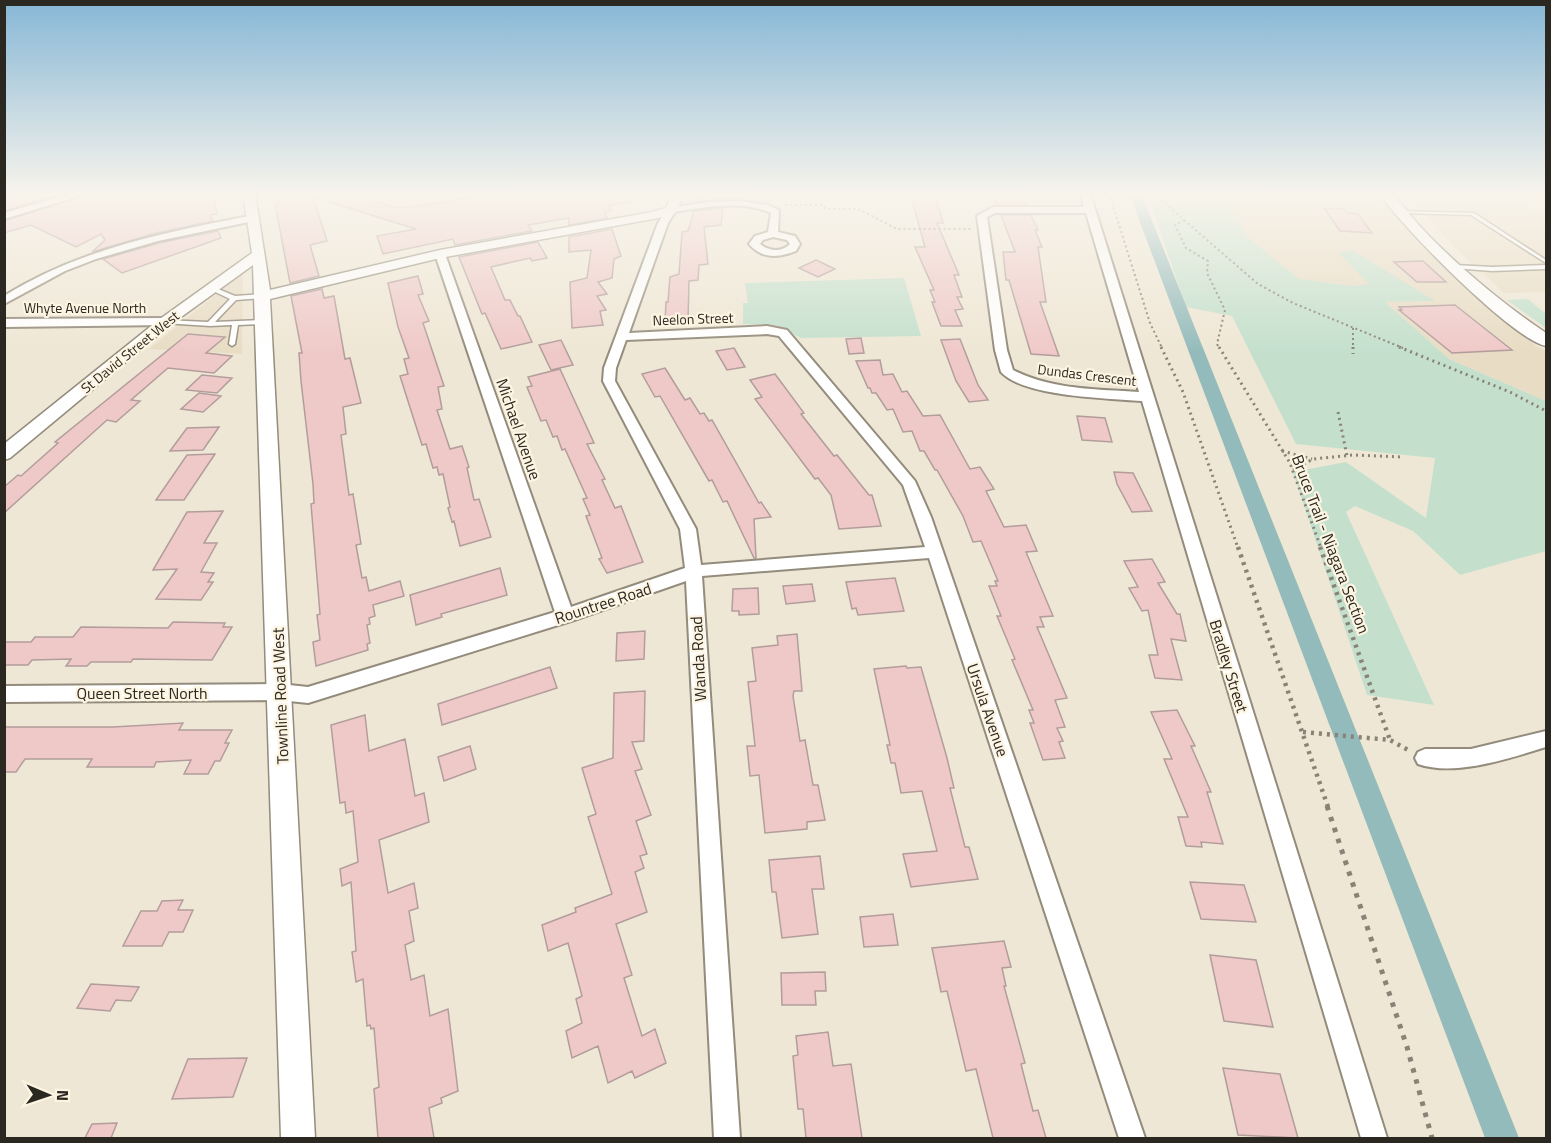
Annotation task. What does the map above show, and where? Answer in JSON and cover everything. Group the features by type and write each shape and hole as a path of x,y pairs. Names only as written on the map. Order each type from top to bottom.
{"main road":[{"path":"1435,246 1497,305 1546,341"}],"street":[{"path":"4,301 43,279 124,246"},
{"name":"Townline Road West","path":"258,246 263,296 297,1138"},
{"path":"263,296 440,254 482,246"},
{"name":"Wanda Road","path":"654,246 610,368 609,381 688,529 692,547 727,1138"},
{"name":"Dundas Crescent","path":"986,246 1006,372 1017,379 1040,386 1146,397"},
{"name":"Bradley Street","path":"1101,246 1374,1138"},
{"name":"St David Street West","path":"6,451 165,322 259,254"},
{"name":"Michael Avenue","path":"440,254 565,616"},
{"name":"Whyte Avenue North","path":"4,323 165,322"},
{"name":"Neelon Street","path":"621,337 767,330"},
{"name":"Ursula Avenue","path":"767,330 783,333 910,484 1132,1138"},
{"name":"Rountree Road","path":"280,692 308,695 565,616 695,571 934,552"},
{"name":"Queen Street North","path":"4,694 280,692"},
{"path":"1425,758 1449,761 1468,759 1546,739"}],"lane":[{"path":"1522,246 1546,262"},
{"path":"1455,267 1492,269 1546,267"},
{"path":"211,288 234,298 263,296"},
{"path":"210,324 234,298"},
{"path":"165,322 210,324 264,322"},
{"path":"232,344 235,323"}],"path":[{"path":"1126,246 1150,323 1183,392 1303,732 1407,1047 1432,1138"},
{"name":"Bruce Trail - Niagara Section","path":"1185,246 1208,261 1207,273 1225,310 1217,344 1293,470 1390,740 1303,732"},
{"path":"1214,246 1258,284 1293,303 1510,392 1546,411"},
{"path":"1353,328 1353,354"},
{"path":"1338,412 1347,456"},
{"path":"1282,451 1313,459 1347,456 1403,457"},
{"path":"1293,470 1313,459"}],"shaded area":[{"path":"1258,246 1429,246 1447,270 1535,345 1546,351 1546,401 1449,359 1385,302 1433,301 1354,251 1339,252 1370,284 1354,286 1299,279"},
{"path":"1546,246 1546,292 1504,293 1454,247"},
{"path":"243,272 242,354 149,349"}],"green space":[{"path":"1165,246 1258,246 1299,279 1354,286 1369,284 1338,252 1354,251 1435,301 1385,302 1449,359 1546,401 1546,551 1460,575 1413,531 1355,506 1346,512 1434,705 1367,695 1293,472 1346,462 1426,518 1435,458 1296,444 1232,316 1186,307"},
{"path":"904,278 921,336 801,338 776,325 743,324 743,303 748,303 745,283"},
{"path":"1528,299 1546,314 1546,328 1507,300"}],"building":[{"path":"98,246 111,246 92,252"},
{"path":"147,246 197,246 122,273 103,259"},
{"path":"283,246 310,246 319,276 290,283"},
{"path":"380,246 419,246 383,254"},
{"path":"515,246 540,246 547,258 532,261 530,258 491,267 505,300 510,300 532,342 501,349 485,313 482,314 459,257"},
{"path":"569,246 618,246 621,256 614,259 612,278 598,282 607,294 597,296 606,310 600,311 603,325 572,328 570,282 587,278 591,250 569,252"},
{"path":"681,246 706,246 708,264 699,265 698,280 689,281 688,321 665,322 670,277 679,274"},
{"path":"947,246 959,275 954,275 962,297 957,297 963,309 955,310 962,326 941,326 932,302 935,302 930,290 934,290 915,247"},
{"path":"1013,246 1042,246 1038,247 1046,302 1040,302 1059,356 1031,354 1009,280 1006,280 1003,252 1015,252"},
{"path":"816,260 835,269 818,277 799,268"},
{"path":"1423,261 1446,282 1417,282 1394,262"},
{"path":"418,276 423,294 418,295 429,321 423,323 444,386 438,387 442,409 437,410 450,449 462,446 469,467 467,468 474,500 479,499 491,537 460,546 454,521 452,522 448,508 450,507 443,474 439,475 437,467 433,468 426,444 422,445 400,376 408,374 404,359 409,358 398,327 388,283"},
{"path":"322,289 324,298 334,296 345,359 350,358 361,403 343,407 346,434 341,435 349,495 353,494 361,544 356,545 362,578 366,577 369,591 400,581 404,596 373,605 375,616 369,618 370,624 367,625 370,643 367,644 368,650 316,666 313,642 320,640 317,615 320,614 311,504 314,503 313,484 301,381 299,353 302,353 291,296"},
{"path":"1455,305 1512,350 1452,353 1399,310 1402,310 1399,307"},
{"path":"188,334 225,337 206,353 232,356 214,373 168,368 131,400 140,401 116,422 107,420 4,513 4,487 18,475 21,476 58,443 55,442"},
{"path":"861,338 864,353 849,354 846,339"},
{"path":"960,339 978,385 988,400 969,402 956,381 941,340"},
{"path":"561,340 573,365 551,370 539,345"},
{"path":"734,348 745,367 727,370 716,351"},
{"path":"880,360 883,375 893,374 902,392 907,391 923,416 940,415 970,469 980,467 994,489 986,491 1004,527 1026,525 1037,551 1026,552 1053,616 1040,617 1044,627 1037,627 1067,698 1055,700 1065,727 1057,728 1063,741 1059,742 1065,758 1043,760 1030,723 1034,723 1029,710 1033,710 1012,660 1015,659 997,616 1001,616 989,586 997,586 995,581 998,581 981,541 973,542 963,516 937,470 924,451 920,451 912,431 903,432 893,409 887,410 876,393 872,393 868,388 856,361"},
{"path":"665,368 685,400 690,398 700,414 704,413 709,421 712,420 759,503 761,502 771,517 754,519 756,558 727,501 723,502 660,396 655,397 642,374"},
{"path":"560,369 594,443 587,444 605,479 602,480 615,508 621,506 643,562 607,573 599,559 602,558 586,516 590,515 583,499 587,498 565,449 562,450 557,436 553,437 546,420 541,421 527,387 532,386 528,377"},
{"path":"775,374 804,413 801,414 834,456 837,455 869,495 872,495 881,526 839,529 831,495 818,478 815,479 755,399 762,397 750,380"},
{"path":"202,375 232,378 217,393 186,390"},
{"path":"199,393 221,396 203,412 181,409"},
{"path":"1077,416 1105,418 1112,442 1082,440"},
{"path":"219,427 203,450 170,451 187,428"},
{"path":"215,454 184,500 156,500 187,455"},
{"path":"1114,472 1133,473 1152,511 1132,512 1117,484"},
{"path":"223,511 204,543 217,543 201,572 214,573 208,582 213,582 201,600 156,599 177,569 153,570 187,512"},
{"path":"1152,559 1165,582 1158,583 1177,614 1180,614 1186,641 1171,639 1182,680 1155,678 1149,655 1158,655 1148,610 1142,611 1129,588 1138,587 1124,561"},
{"path":"500,568 507,595 441,614 442,617 416,625 410,595"},
{"path":"895,578 904,611 858,615 856,608 852,609 846,582"},
{"path":"812,584 815,601 786,604 783,586"},
{"path":"758,588 759,614 739,615 739,611 732,611 733,589"},
{"path":"173,622 225,623 223,627 232,627 212,660 133,659 131,662 91,662 87,666 66,666 71,659 32,660 28,665 4,665 4,642 31,642 35,637 73,637 81,627 168,628"},
{"path":"645,631 644,659 616,661 617,633"},
{"path":"797,634 802,691 794,691 793,696 800,741 805,740 813,785 818,785 825,820 807,822 807,829 765,833 759,775 750,776 747,746 755,746 748,682 756,681 752,648 778,645 777,636"},
{"path":"906,666 907,668 921,667 947,758 954,788 950,788 965,847 969,847 978,879 911,887 903,854 937,851 922,791 901,793 895,763 891,763 887,745 890,745 874,669"},
{"path":"550,667 557,688 442,725 438,704"},
{"path":"645,691 644,741 632,742 642,769 635,771 651,815 636,821 647,854 640,856 644,868 635,872 647,912 616,924 632,975 624,978 642,1036 655,1029 666,1063 635,1078 632,1071 608,1083 598,1046 572,1058 566,1031 582,1023 576,999 582,996 568,943 548,951 542,925 576,912 575,908 612,894 588,817 596,814 582,768 613,758 614,693"},
{"path":"1177,710 1195,746 1191,746 1211,792 1207,792 1223,844 1201,842 1202,847 1186,846 1178,817 1188,817 1164,759 1172,759 1151,712"},
{"path":"365,715 369,751 405,739 415,796 424,793 429,822 379,840 388,893 414,883 418,908 409,911 414,941 405,945 411,980 424,975 430,1016 448,1009 458,1091 441,1098 442,1103 429,1108 434,1138 378,1138 374,1089 379,1087 374,1028 367,1026 363,979 356,982 352,952 356,951 351,882 342,886 340,869 358,862 353,811 346,813 345,802 340,803 331,725"},
{"path":"183,723 179,730 232,730 225,743 229,743 220,761 215,761 208,774 184,774 191,760 156,762 154,767 87,767 92,759 25,759 16,772 4,772 4,727 113,727"},
{"path":"470,746 476,769 444,781 438,757"},
{"path":"820,856 824,889 812,889 818,934 782,938 776,892 772,892 769,860"},
{"path":"1190,882 1244,885 1256,922 1201,919"},
{"path":"183,900 178,910 193,910 183,932 169,932 162,946 123,946 141,911 157,911 162,901"},
{"path":"893,914 898,945 864,947 860,917"},
{"path":"1004,941 1011,967 1002,968 1006,986 1004,986 1025,1063 1021,1064 1033,1111 1038,1110 1046,1138 993,1138 976,1069 966,1071 947,991 941,992 932,948"},
{"path":"1210,955 1256,960 1273,1027 1224,1021"},
{"path":"825,972 826,991 815,991 816,1005 782,1005 781,973"},
{"path":"91,984 139,987 131,1001 116,1000 110,1011 77,1008"},
{"path":"828,1032 833,1066 851,1064 862,1138 806,1138 803,1109 798,1109 793,1056 798,1055 796,1036"},
{"path":"247,1058 233,1097 172,1099 188,1059"},
{"path":"1223,1068 1280,1074 1298,1138 1238,1135"},
{"path":"117,1123 111,1138 85,1138 92,1124"}],"waterway":[{"path":"1156,246 1502,1138"}]}
